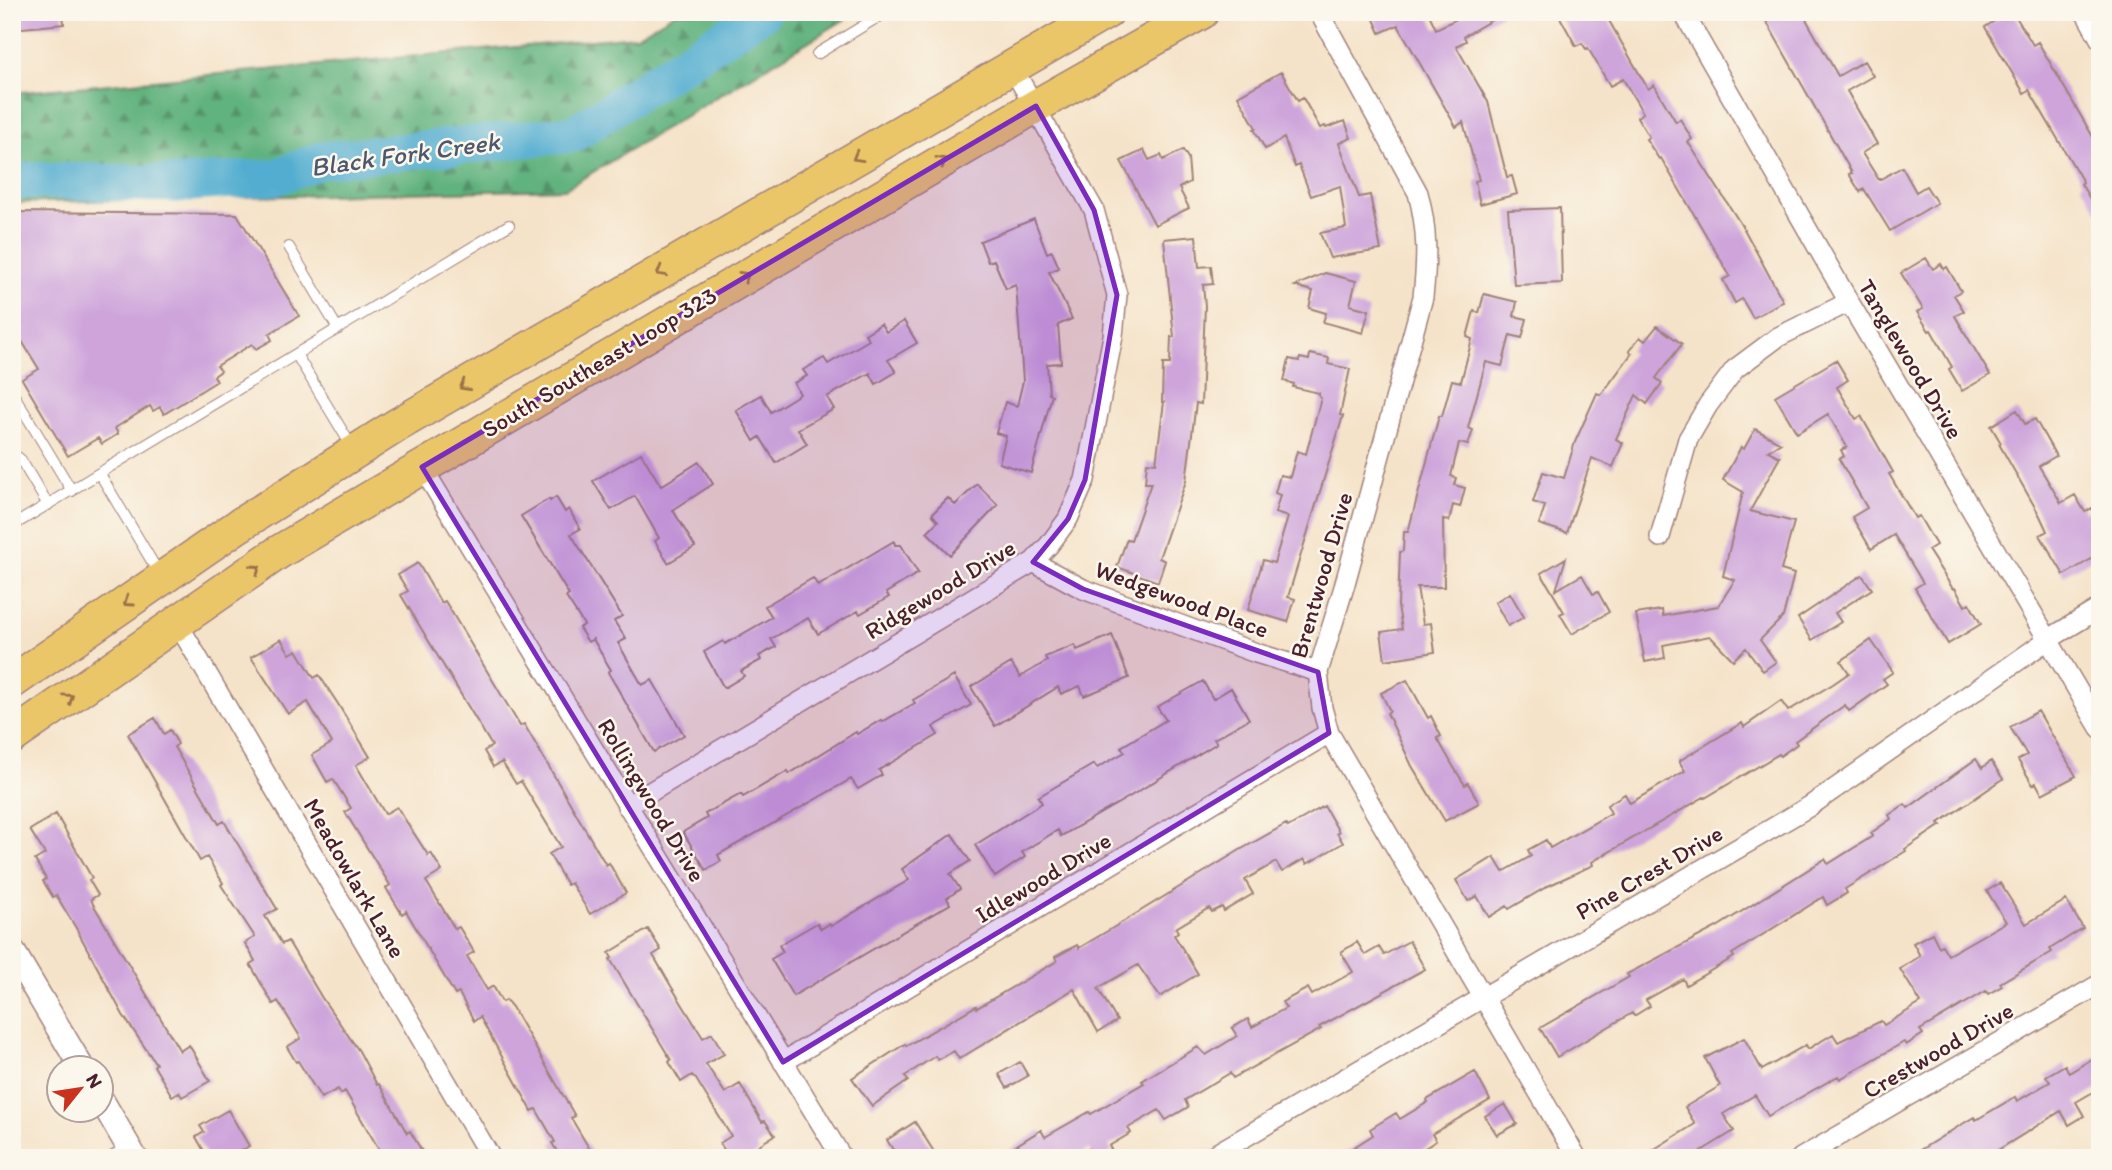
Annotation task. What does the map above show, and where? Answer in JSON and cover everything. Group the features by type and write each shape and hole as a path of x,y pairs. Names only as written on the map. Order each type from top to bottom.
{"highway":[{"name":"South Southeast Loop 323","path":"12,682 162,578 355,452 1012,67 1074,26 1107,12"},
{"name":"South Southeast Loop 323","path":"12,737 279,552 1036,106 1202,12"}],"street":[{"name":"Brentwood Drive","path":"1319,12 1418,193 1426,221 1427,256 1419,311 1341,598 1318,672 1322,708 1329,733 1577,1158"},
{"name":"Tanglewood Drive","path":"1683,12 1849,302 2100,728"},
{"path":"2085,12 2100,38"},
{"name":"Ridgewood Drive","path":"627,806 1033,562 1068,519 1085,480 1113,336 1118,295 1094,210 1012,67"},
{"path":"1660,537 1688,439 1708,405 1735,369 1778,337 1849,302"},
{"name":"Rollingwood Drive","path":"422,467 842,1158"},
{"name":"Wedgewood Place","path":"1033,562 1083,589 1256,653 1318,672"},
{"name":"Pine Crest Drive","path":"1209,1158 1810,806 2049,639 2100,608"},
{"name":"Meadowlark Lane","path":"178,624 491,1158"},
{"name":"Idlewood Drive","path":"783,1062 1329,733"},
{"path":"12,950 73,1054"},
{"name":"Crestwood Drive","path":"1801,1158 2100,984"},
{"path":"112,1124 124,1154"}],"lane":[{"path":"817,54 886,12"},
{"path":"12,526 509,225"},
{"path":"289,247 338,329"},
{"path":"296,354 355,452"},
{"path":"12,392 72,491"},
{"path":"12,456 21,460 48,505"},
{"path":"100,474 162,578"}],"highlighted area":[{"path":"1036,106 1094,210 1117,295 1085,480 1068,519 1033,562 1083,589 1318,672 1329,733 783,1062 422,467"}],"green space":[{"path":"677,12 857,12 565,189 12,203 12,93 636,36"}],"building":[{"path":"12,12 63,12 64,24 12,29"},
{"path":"1382,12 1428,12 1436,29 1471,12 1506,12 1464,36 1466,41 1456,46 1488,102 1507,177 1512,176 1517,194 1480,204 1475,181 1479,180 1463,122 1456,127 1398,25 1380,33 1373,17"},
{"path":"1557,12 1604,12 1648,89 1654,85 1676,122 1680,119 1692,139 1688,142 1744,229 1783,301 1753,318 1742,299 1735,303 1723,280 1730,276 1661,158 1659,159 1646,139 1649,137 1637,117 1643,113 1623,79 1610,86 1588,48 1582,43 1576,46"},
{"path":"1761,12 1802,12 1838,76 1864,61 1873,76 1847,91 1877,144 1862,153 1879,180 1902,167 1916,192 1926,186 1937,203 1890,231 1864,189 1860,192 1849,174 1852,173"},
{"path":"2013,12 2033,45 2038,42 2100,149 2100,215 2029,90 2024,93 1985,27"},
{"path":"1281,72 1298,101 1303,98 1320,128 1345,121 1351,138 1339,143 1359,197 1370,195 1381,250 1330,258 1320,233 1346,228 1340,186 1311,196 1299,165 1295,167 1284,138 1265,149 1238,96"},
{"path":"1144,150 1149,160 1161,155 1163,160 1183,150 1188,158 1190,182 1179,188 1189,208 1155,225 1121,161"},
{"path":"1560,208 1562,283 1514,285 1508,210"},
{"path":"12,212 237,214 299,316 269,334 272,340 256,349 252,344 217,366 221,371 214,376 217,381 164,414 160,407 153,411 150,406 115,428 118,434 102,444 98,438 68,456 22,379 39,369 12,325"},
{"path":"1034,219 1047,253 1052,251 1059,268 1049,272 1072,319 1058,325 1061,363 1047,364 1049,394 1052,395 1031,473 999,463 1006,436 996,433 1005,402 1017,406 1023,381 1016,285 1006,289 994,260 988,262 980,241"},
{"path":"1196,236 1199,267 1211,266 1213,284 1203,285 1205,306 1201,404 1196,403 1186,481 1159,558 1165,561 1158,582 1117,567 1127,539 1131,540 1151,483 1145,483 1147,462 1156,463 1164,402 1163,364 1170,364 1171,337 1174,337 1164,239"},
{"path":"1926,258 1933,269 1941,264 1944,269 1947,267 1961,291 1954,295 1964,311 1955,316 1990,375 1962,391 1931,330 1929,331 1917,312 1923,309 1901,273"},
{"path":"1325,273 1356,281 1350,305 1369,310 1363,333 1323,322 1326,313 1309,308 1313,291 1295,286"},
{"path":"1484,294 1517,302 1514,316 1527,319 1522,338 1510,335 1502,366 1486,362 1468,428 1473,430 1468,445 1459,443 1451,476 1456,478 1454,485 1465,488 1460,507 1453,505 1449,521 1443,519 1444,587 1417,587 1423,624 1431,623 1435,652 1385,660 1381,632 1402,629 1398,606 1400,552 1403,551 1404,532 1408,532 1439,416 1442,416 1452,380 1461,382 1472,339 1467,337 1474,311 1479,313"},
{"path":"904,321 917,343 888,360 896,372 876,384 870,373 827,397 834,409 798,429 807,444 776,463 760,437 754,441 736,410 761,395 771,412 800,394 794,383 807,376 803,370 824,358 828,364 869,340 865,334 881,324 886,332"},
{"path":"1657,326 1682,344 1656,378 1662,383 1647,404 1636,395 1616,439 1623,443 1613,467 1592,458 1567,533 1539,524 1545,506 1533,502 1543,472 1564,478 1575,442 1597,393 1601,395 1632,353 1629,351 1640,337 1645,341"},
{"path":"1310,354 1329,358 1328,364 1350,369 1340,415 1343,416 1288,597 1295,599 1288,622 1248,610 1263,560 1274,563 1288,517 1275,513 1280,495 1275,493 1280,475 1290,477 1297,451 1306,454 1321,398 1319,393 1293,387 1294,384 1284,381 1289,359 1309,360"},
{"path":"1836,360 1848,380 1837,387 1856,419 1861,416 1893,472 1889,474 1915,518 1919,516 1936,545 1928,550 1965,606 1969,603 1981,624 1948,644 1915,588 1923,583 1894,535 1871,549 1852,517 1867,508 1839,459 1844,456 1841,450 1847,447 1828,414 1797,433 1775,396"},
{"path":"2017,410 2025,424 2035,419 2056,456 2039,466 2061,503 2075,495 2085,512 2092,508 2100,522 2100,554 2064,575 2040,535 2047,531 2040,516 1991,426"},
{"path":"1755,429 1781,443 1768,451 1780,457 1750,511 1794,522 1781,570 1794,574 1783,617 1760,640 1776,662 1763,671 1746,648 1733,660 1710,636 1663,645 1665,658 1645,662 1636,614 1662,610 1663,616 1718,606 1735,580 1723,576 1743,492 1723,480 1741,447 1744,449"},
{"path":"641,453 661,486 699,462 713,484 673,510 695,547 668,563 655,541 659,538 635,496 611,510 593,481"},
{"path":"977,484 998,505 950,555 927,532 938,521 932,514 948,498 955,505"},
{"path":"556,497 565,512 569,509 580,529 571,534 622,616 614,621 626,639 618,643 642,685 652,680 684,735 654,752 608,672 611,670 593,639 588,642 579,628 584,625 566,597 569,595 521,516"},
{"path":"894,541 895,545 901,545 918,573 886,593 889,597 818,634 808,618 771,639 776,647 759,656 761,660 741,671 744,676 724,688 704,652 723,641 725,644 772,617 765,606 813,578 818,586"},
{"path":"1566,558 1556,590 1582,575 1593,594 1598,592 1609,612 1572,634 1560,614 1564,612 1541,573"},
{"path":"418,563 441,603 445,601 520,726 524,724 606,865 609,863 626,893 590,914 571,883 567,885 549,854 561,847 521,781 516,784 502,762 493,767 484,751 492,746 401,595 408,591 398,575"},
{"path":"1862,575 1872,589 1835,613 1841,622 1812,640 1798,618"},
{"path":"1510,593 1524,617 1508,626 1495,602"},
{"path":"1112,635 1129,678 1084,696 1080,686 1061,694 1058,687 995,726 971,687 1011,663 1020,677 1047,661 1045,657 1075,645 1077,650"},
{"path":"281,639 290,654 297,650 314,678 319,675 370,757 356,765 385,814 397,807 428,855 431,853 442,871 426,881 455,929 459,927 474,952 467,956 487,990 493,986 502,1002 506,1000 512,1007 575,1116 571,1118 595,1158 561,1158 552,1143 555,1142 536,1109 532,1111 480,1017 474,1021 459,993 455,995 406,911 402,914 386,888 390,885 345,812 351,808 333,779 327,782 312,755 332,743 308,702 288,714 251,657"},
{"path":"1871,640 1893,672 1883,679 1887,684 1849,711 1845,705 1795,741 1797,744 1780,756 1779,754 1592,862 1593,865 1548,886 1509,909 1507,906 1489,917 1477,896 1468,901 1456,880 1494,857 1503,872 1531,856 1528,850 1546,840 1550,848 1611,813 1607,805 1625,794 1630,803 1685,771 1679,761 1742,723 1744,727 1781,701 1788,711 1833,684 1849,673 1841,661"},
{"path":"954,676 971,705 933,727 938,735 879,770 882,775 858,789 851,779 718,855 721,861 706,870 683,832 707,818 705,814 741,794 743,797 788,771 789,774 856,732 857,734 881,720 882,722 915,703 913,700"},
{"path":"1407,680 1428,718 1431,716 1441,736 1437,738 1453,766 1465,785 1468,783 1479,803 1445,821 1412,766 1387,713 1390,711 1381,693"},
{"path":"1203,681 1213,699 1231,688 1249,719 1214,739 1217,743 1129,797 1061,836 1058,830 1022,852 1025,857 995,877 975,845 1042,803 1038,797 1094,764 1097,768 1125,752 1121,747 1166,720 1157,707"},
{"path":"2038,711 2076,776 2042,794 2036,783 2033,785 2018,760 2027,755 2010,727"},
{"path":"155,718 164,734 170,730 178,744 174,747 219,824 224,821 277,909 265,916 282,944 288,941 322,998 359,1051 407,1133 410,1131 426,1158 384,1158 345,1091 341,1094 338,1089 321,1098 298,1061 296,1062 287,1047 301,1038 278,1001 273,1004 250,964 255,961 245,943 255,937 221,885 223,883 207,857 200,861 128,734"},
{"path":"1976,759 1982,768 1991,761 2003,779 1939,823 1941,825 1905,849 1906,851 1845,889 1847,893 1827,905 1823,897 1732,954 1734,957 1686,985 1683,979 1646,1000 1650,1006 1634,1016 1632,1013 1557,1057 1540,1028 1629,977 1627,974 1717,927 1825,859 1828,864 1873,836 1871,833 1891,819 1889,815 1905,804 1908,808"},
{"path":"1324,806 1343,843 1307,864 1304,859 1282,872 1276,862 1245,880 1253,894 1224,911 1222,907 1212,912 1209,908 1176,928 1178,932 1174,935 1198,974 1160,997 1138,965 1098,988 1117,1021 1098,1032 1074,989 959,1059 954,1051 938,1060 935,1056 905,1076 908,1081 872,1106 852,1078 905,1044 906,1046 976,1006 977,1008 1057,961 1055,957 1077,945 1079,948 1240,850"},
{"path":"56,814 92,878 89,880 98,895 91,899 93,904 180,1051 189,1045 210,1081 182,1097 179,1092 172,1096 154,1066 156,1064 123,1015 76,928 56,895 53,897 43,881 46,879 35,860 45,854 30,830"},
{"path":"952,834 970,861 950,874 960,889 947,898 950,904 793,996 771,959 783,952 779,945 817,923 821,929 829,924 831,926 909,880 902,869"},
{"path":"2000,883 2026,924 2066,900 2083,928 2050,949 2052,952 2000,983 2002,986 1988,994 1986,991 1920,1030 1923,1034 1906,1045 1904,1042 1768,1116 1755,1095 1723,1114 1734,1131 1690,1158 1640,1158 1695,1124 1685,1107 1720,1086 1705,1058 1744,1038 1762,1070 1806,1045 1808,1049 1833,1034 1838,1042 1881,1021 1884,1025 1921,1003 1900,969 1920,956 1913,943 1932,933 1939,947 1942,945 1948,955 2006,922 1987,891"},
{"path":"648,929 661,950 653,955 671,986 703,1038 712,1033 724,1054 706,1064 725,1093 740,1084 762,1122 765,1121 775,1135 756,1147 759,1151 750,1158 729,1158 720,1143 731,1136 696,1079 692,1075 681,1082 669,1062 671,1060 610,959 612,958 609,953"},
{"path":"1409,941 1425,969 1233,1078 1230,1073 1185,1100 1188,1107 1166,1120 1159,1110 1128,1128 1131,1133 1109,1146 1112,1151 1101,1158 1094,1158 1089,1149 1074,1158 996,1158 1041,1130 1045,1137 1089,1112 1091,1114 1198,1047 1206,1055 1237,1036 1232,1028 1248,1019 1252,1027 1286,1008 1282,1002 1308,988 1312,995 1353,972 1341,952 1357,942 1365,955 1379,947 1384,955"},
{"path":"2100,1054 2100,1088 2076,1102 2084,1116 2069,1125 2061,1111 1985,1158 1907,1158 1974,1117 1976,1120 2015,1097 2017,1101 2050,1082 2046,1076 2065,1065 2069,1073"},
{"path":"1020,1062 1028,1076 1007,1088 999,1074"},
{"path":"1475,1072 1490,1100 1432,1134 1436,1141 1409,1158 1405,1150 1393,1158 1337,1158 1373,1135 1370,1129 1396,1113 1400,1119"},
{"path":"1505,1104 1517,1124 1497,1135 1485,1116"},
{"path":"228,1110 249,1146 230,1158 208,1158 196,1137 204,1132 200,1126"},
{"path":"915,1122 938,1158 898,1158 887,1140"}],"waterway":[{"name":"Black Fork Creek","path":"12,180 178,184 276,177 321,160 573,134 763,12"}]}
